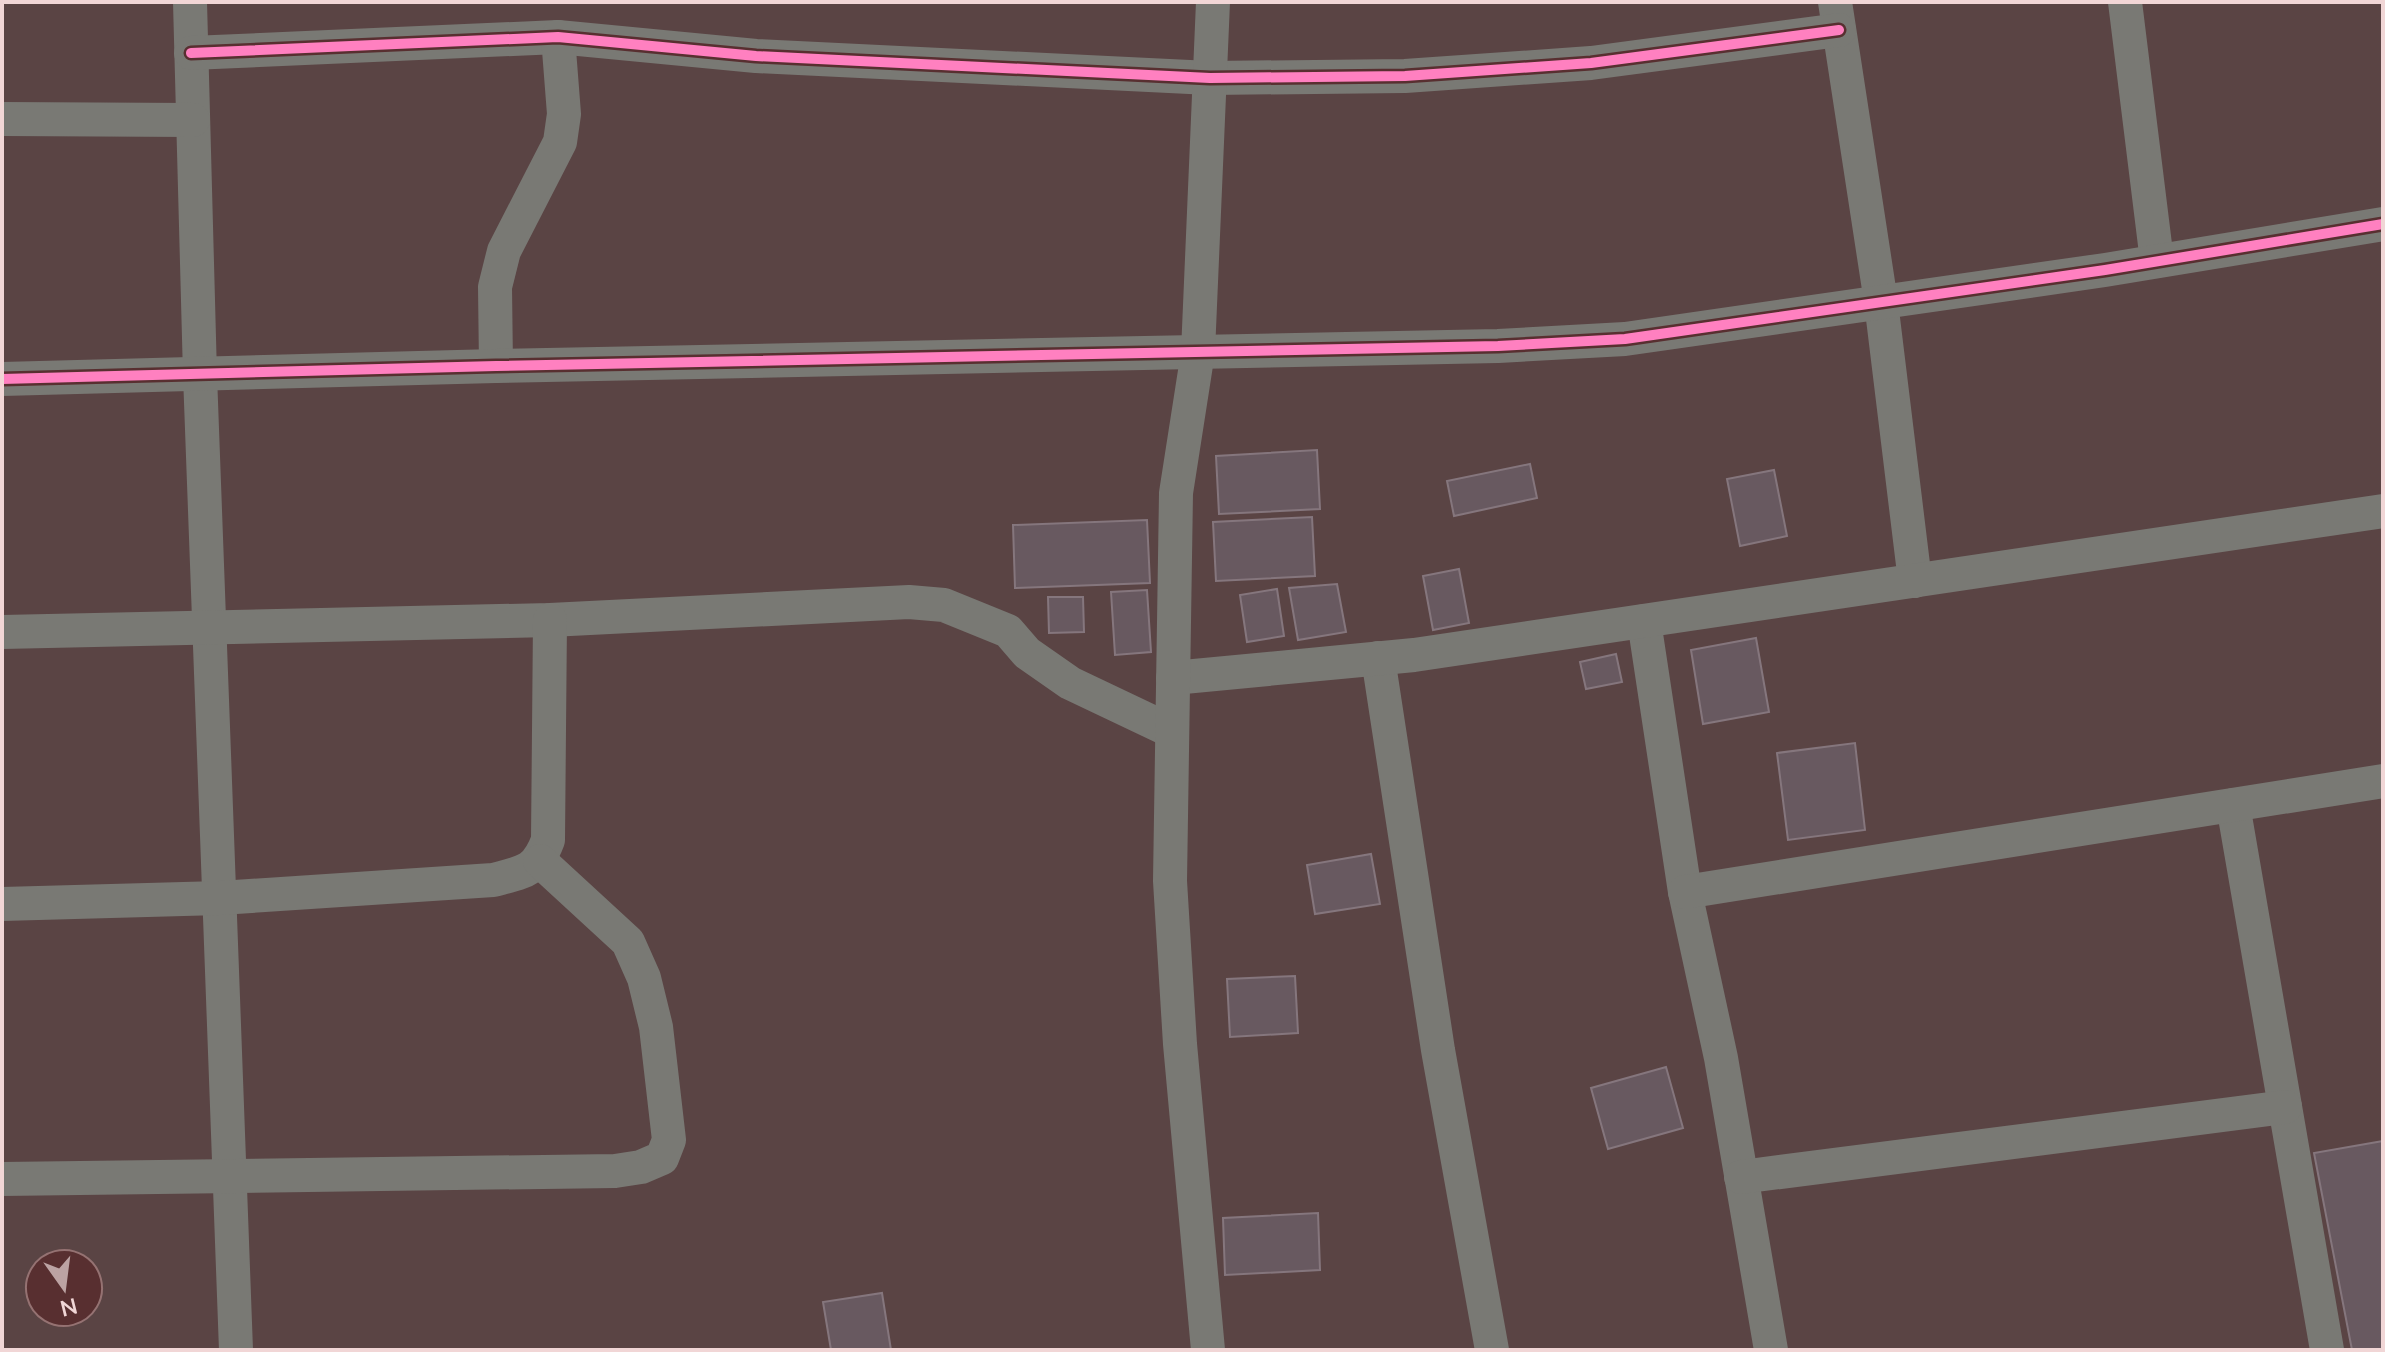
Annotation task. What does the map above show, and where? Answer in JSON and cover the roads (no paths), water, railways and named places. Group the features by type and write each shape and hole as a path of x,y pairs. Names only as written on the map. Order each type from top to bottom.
{"street":[{"path":"190,2 200,375 236,1350"},
{"path":"1208,1350 1180,1044 1171,896 1171,731 1176,493 1198,352 1213,2"},
{"path":"2125,2 2157,261"},
{"path":"191,53 558,37 756,56 1210,78 1405,76 1591,63 1837,16 1881,302 1915,581"},
{"path":"496,366 495,287 504,251 560,142 564,114 558,37"},
{"path":"2,119 193,120"},
{"path":"2,379 1498,346 1625,339 2157,261 2383,224"},
{"path":"1173,678 1378,658 2383,511"},
{"path":"2,632 550,620 909,602 944,605 1008,631 1027,653 1070,683 1171,731"},
{"path":"2,904 220,898 493,880 519,874 540,861 548,840 550,620"},
{"path":"1644,621 1685,892 1721,1058 1771,1350"},
{"path":"1378,658 1436,1035 1492,1350"},
{"path":"1685,892 2383,781"},
{"path":"2233,805 2327,1350"},
{"path":"2,1179 615,1171 641,1167 662,1158 669,1140 656,1027 644,978 628,942 540,861"},
{"path":"1741,1177 2285,1107"}]}
